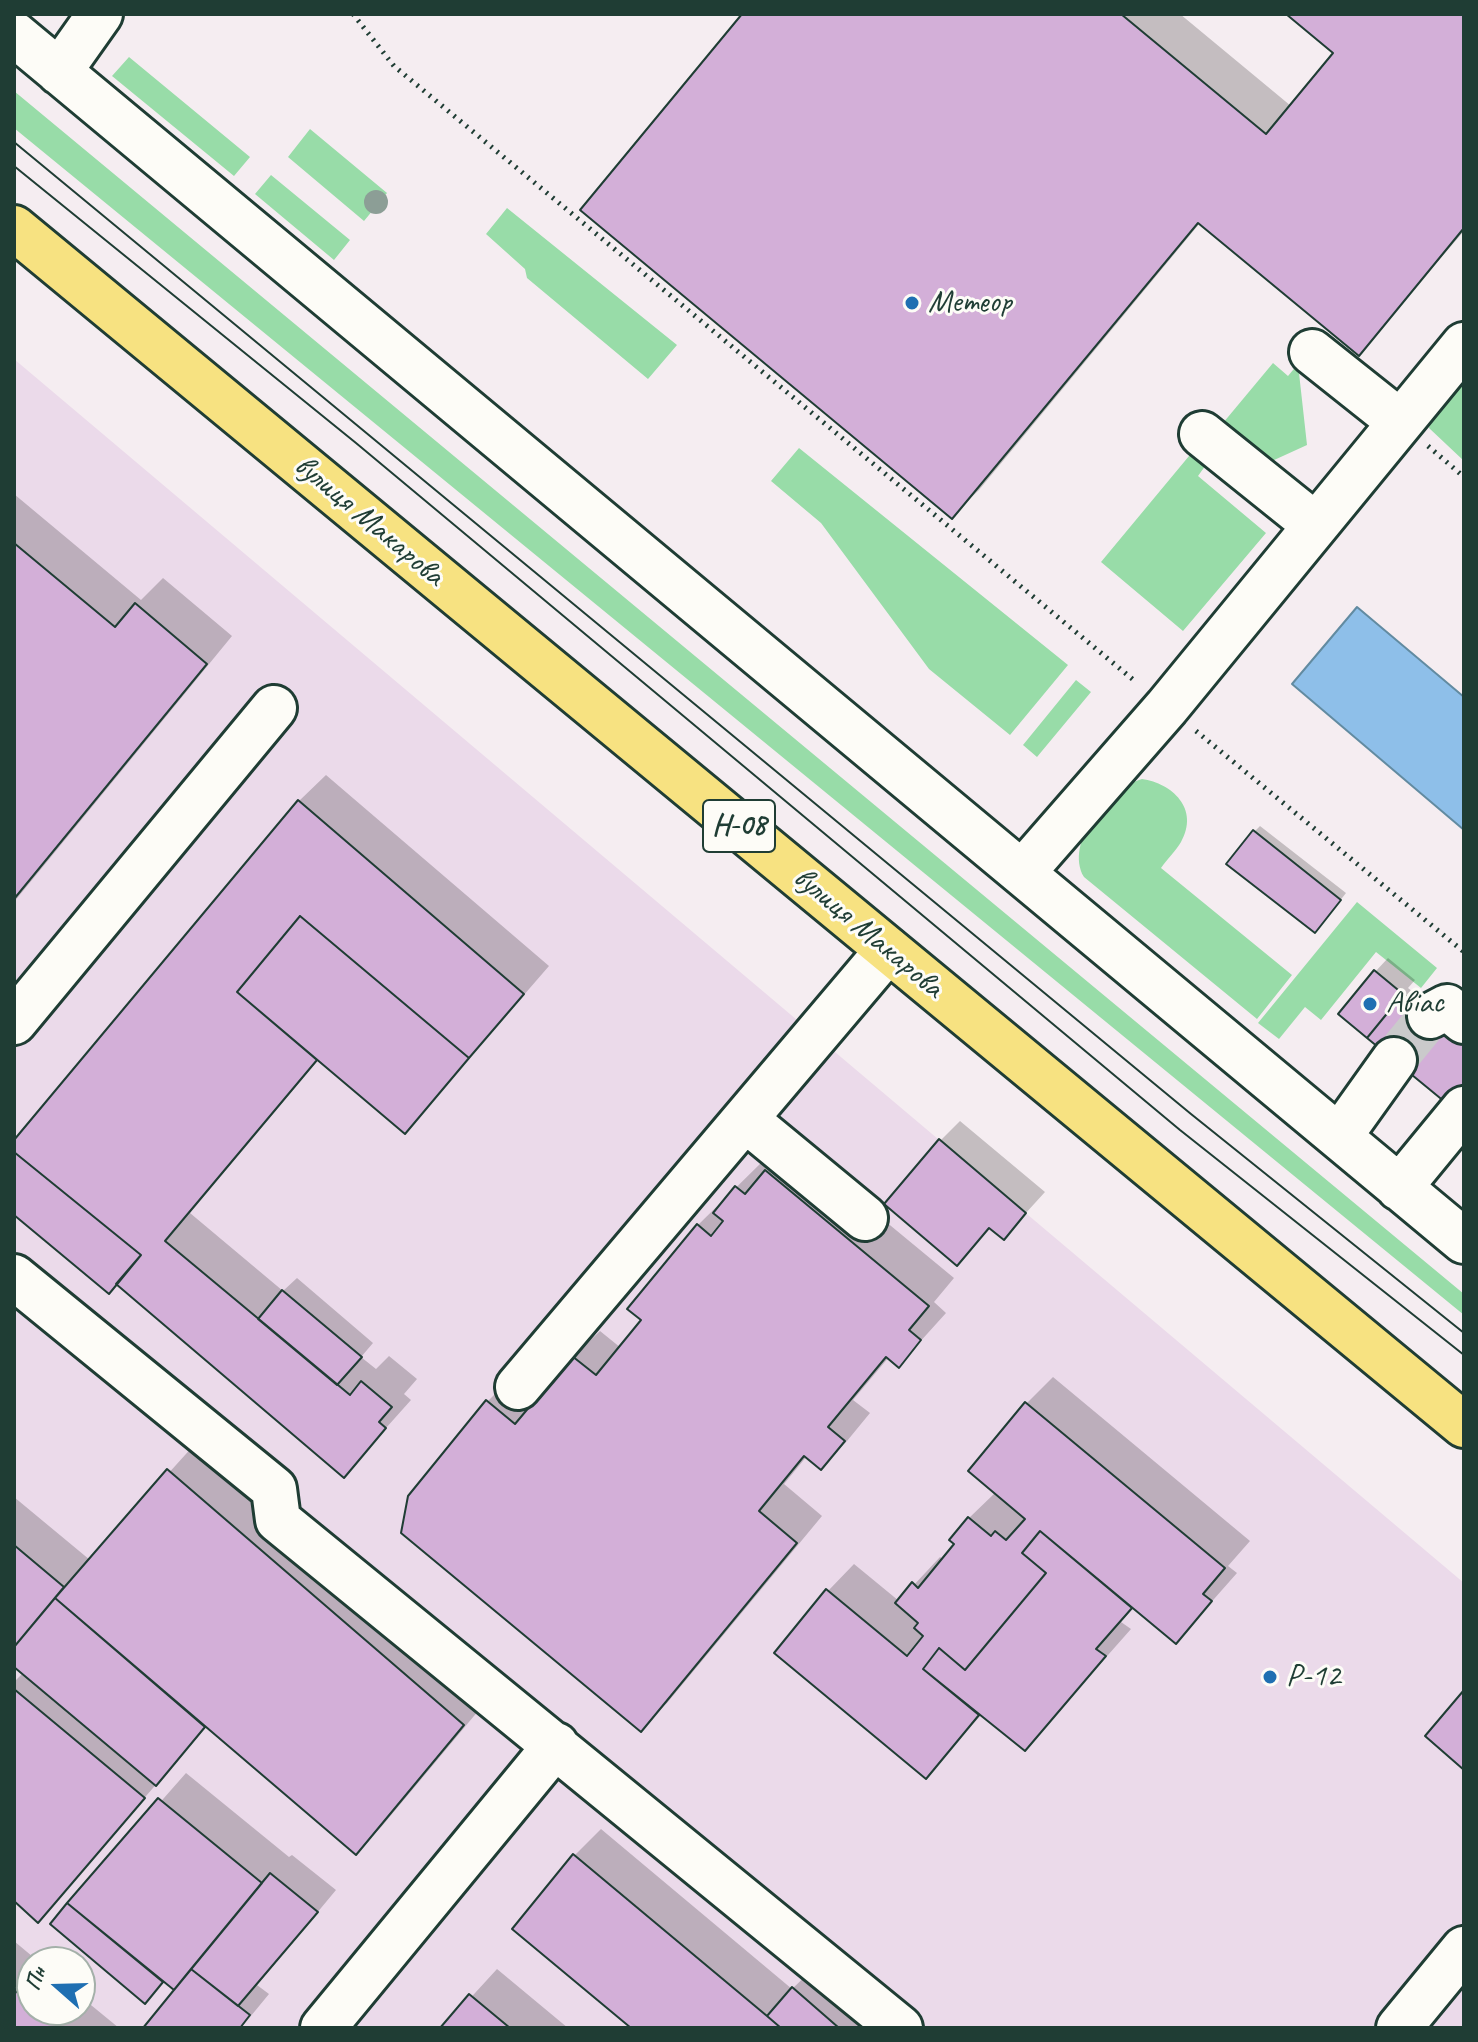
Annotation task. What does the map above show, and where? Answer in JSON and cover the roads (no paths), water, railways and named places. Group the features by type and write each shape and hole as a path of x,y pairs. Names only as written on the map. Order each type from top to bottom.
{"main road":[{"name":"вулиця Макарова","path":"14,228 1464,1425"}],"lane":[{"path":"59,72 100,14"},
{"path":"14,34 1464,1241"},
{"path":"1022,873 1167,707 1314,524 1464,345"},
{"path":"1312,352 1400,422"},
{"path":"1202,434 1314,524"},
{"path":"14,1022 274,708"},
{"path":"518,1387 888,950"},
{"path":"1339,1137 1394,1060"},
{"path":"1399,1188 1464,1109"},
{"path":"745,1119 865,1218"},
{"path":"14,1277 274,1489 278,1520 900,2028"},
{"path":"323,2028 556,1745"},
{"path":"1399,2028 1464,1949"}],"water":[{"path":"1357,607 1464,697 1464,830 1292,684"}],"tunnel":[{"path":"1394,1060 1430,1016"}],"tram line":[{"path":"14,142 1191,1114 1464,1333"},
{"path":"14,166 356,443 1180,1130 1464,1355"}],"place":[{"name":"Метеор","path":"912,303"},
{"name":"Авіас","path":"1370,1004"},
{"name":"Р-12","path":"1270,1677"}]}
